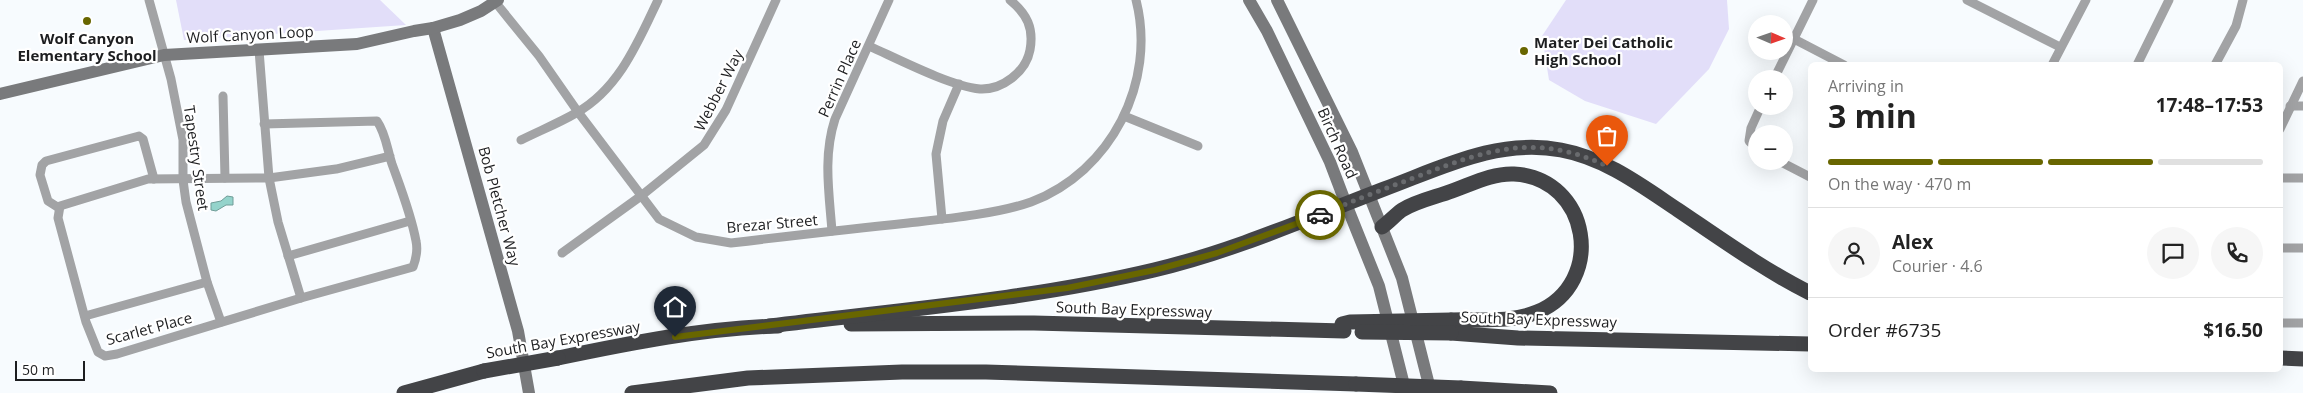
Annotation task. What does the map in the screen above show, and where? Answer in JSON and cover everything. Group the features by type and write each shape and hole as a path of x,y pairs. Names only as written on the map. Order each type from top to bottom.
{"highway":[{"path":"768,326 1032,294 1123,277 1186,262 1248,243 1369,195 1492,150 1533,147 1571,152 1596,160 1625,176 1756,263 1808,292"},
{"path":"1382,227 1403,210 1499,175 1521,175 1537,179 1558,192 1569,204 1580,227 1582,253 1574,277 1559,298 1546,308 1522,317 1451,327"},
{"name":"South Bay Expressway","path":"404,393 484,371 642,342 768,326 1025,323 1323,330 1343,328 1350,322 1451,327 1518,338 1808,344"},
{"path":"2283,358 2303,359"},
{"path":"632,393 756,377 911,372 986,372 1356,384 1550,393"},
{"path":"1380,393 1457,388"}],"street":[{"name":"Tapestry Street","path":"149,0 171,79 184,140 186,202 207,282 221,322"},
{"path":"521,140 578,112 606,89 630,58 658,0"},
{"name":"Webber Way","path":"562,253 641,196 699,149 713,133 730,102 776,0"},
{"name":"Perrin Place","path":"832,230 826,165 829,136 889,0"},
{"path":"869,46 959,84 979,89 993,88 1019,72 1029,54 1032,40 1028,18 1010,0"},
{"name":"Brezar Street","path":"497,1 659,219 696,237 731,243 832,230 942,219 1027,203 1066,184 1097,156 1117,130 1135,91 1140,70 1141,40 1136,0"},
{"name":"Birch Road","path":"1249,0 1267,31 1325,153 1379,286 1406,393"},
{"name":"Birch Road","path":"1277,0 1352,152 1402,278 1431,393"},
{"path":"1778,70 1813,0"},
{"path":"1967,0 2060,47"},
{"path":"2053,62 2086,0"},
{"path":"2138,62 2169,0"},
{"path":"2217,62 2236,26 2243,0"},
{"name":"Wolf Canyon Loop","path":"0,94 164,55 357,44 433,28 460,20 497,1"},
{"name":"Bob Pletcher Way","path":"433,28 518,332 529,393"},
{"path":"1794,39 1838,62"},
{"path":"259,50 269,178 288,256 301,298"},
{"path":"2283,122 2303,81"},
{"path":"942,219 936,154 943,121 959,84"},
{"path":"223,96 225,178"},
{"path":"2290,106 2303,106"},
{"path":"1124,116 1198,146"},
{"name":"Scarlet Place","path":"59,208 58,218 92,342 98,352 105,356 413,267 417,257 417,242 384,131 377,120 264,124"},
{"path":"154,179 143,140 139,136 46,161 42,165 40,175 48,201 59,208 60,206 154,179 269,178 336,169 390,156"},
{"path":"1793,168 1808,176"},
{"path":"2283,178 2303,178"},
{"path":"288,256 410,221"},
{"path":"2283,248 2303,248"},
{"path":"85,316 207,282"},
{"path":"2283,323 2303,324"}],"shaded area":[{"path":"176,0 380,0 406,25 184,40"},
{"path":"1566,0 1727,0 1729,29 1709,69 1656,124 1585,101 1549,80 1542,36"},
{"path":"227,196 233,197 233,205 226,205 216,211 211,210 211,203 221,201"}],"way so far":[{"path":"1320,215 1464,159 1498,149 1533,147 1558,149 1596,160 1607,166"}],"place":[{"name":"Wolf Canyon Elementary School","path":"87,21"},
{"name":"Mater Dei Catholic High School","path":"1524,51"}],"route":[{"path":"675,337 1016,296 1067,288 1186,262 1248,243 1320,215"}]}
